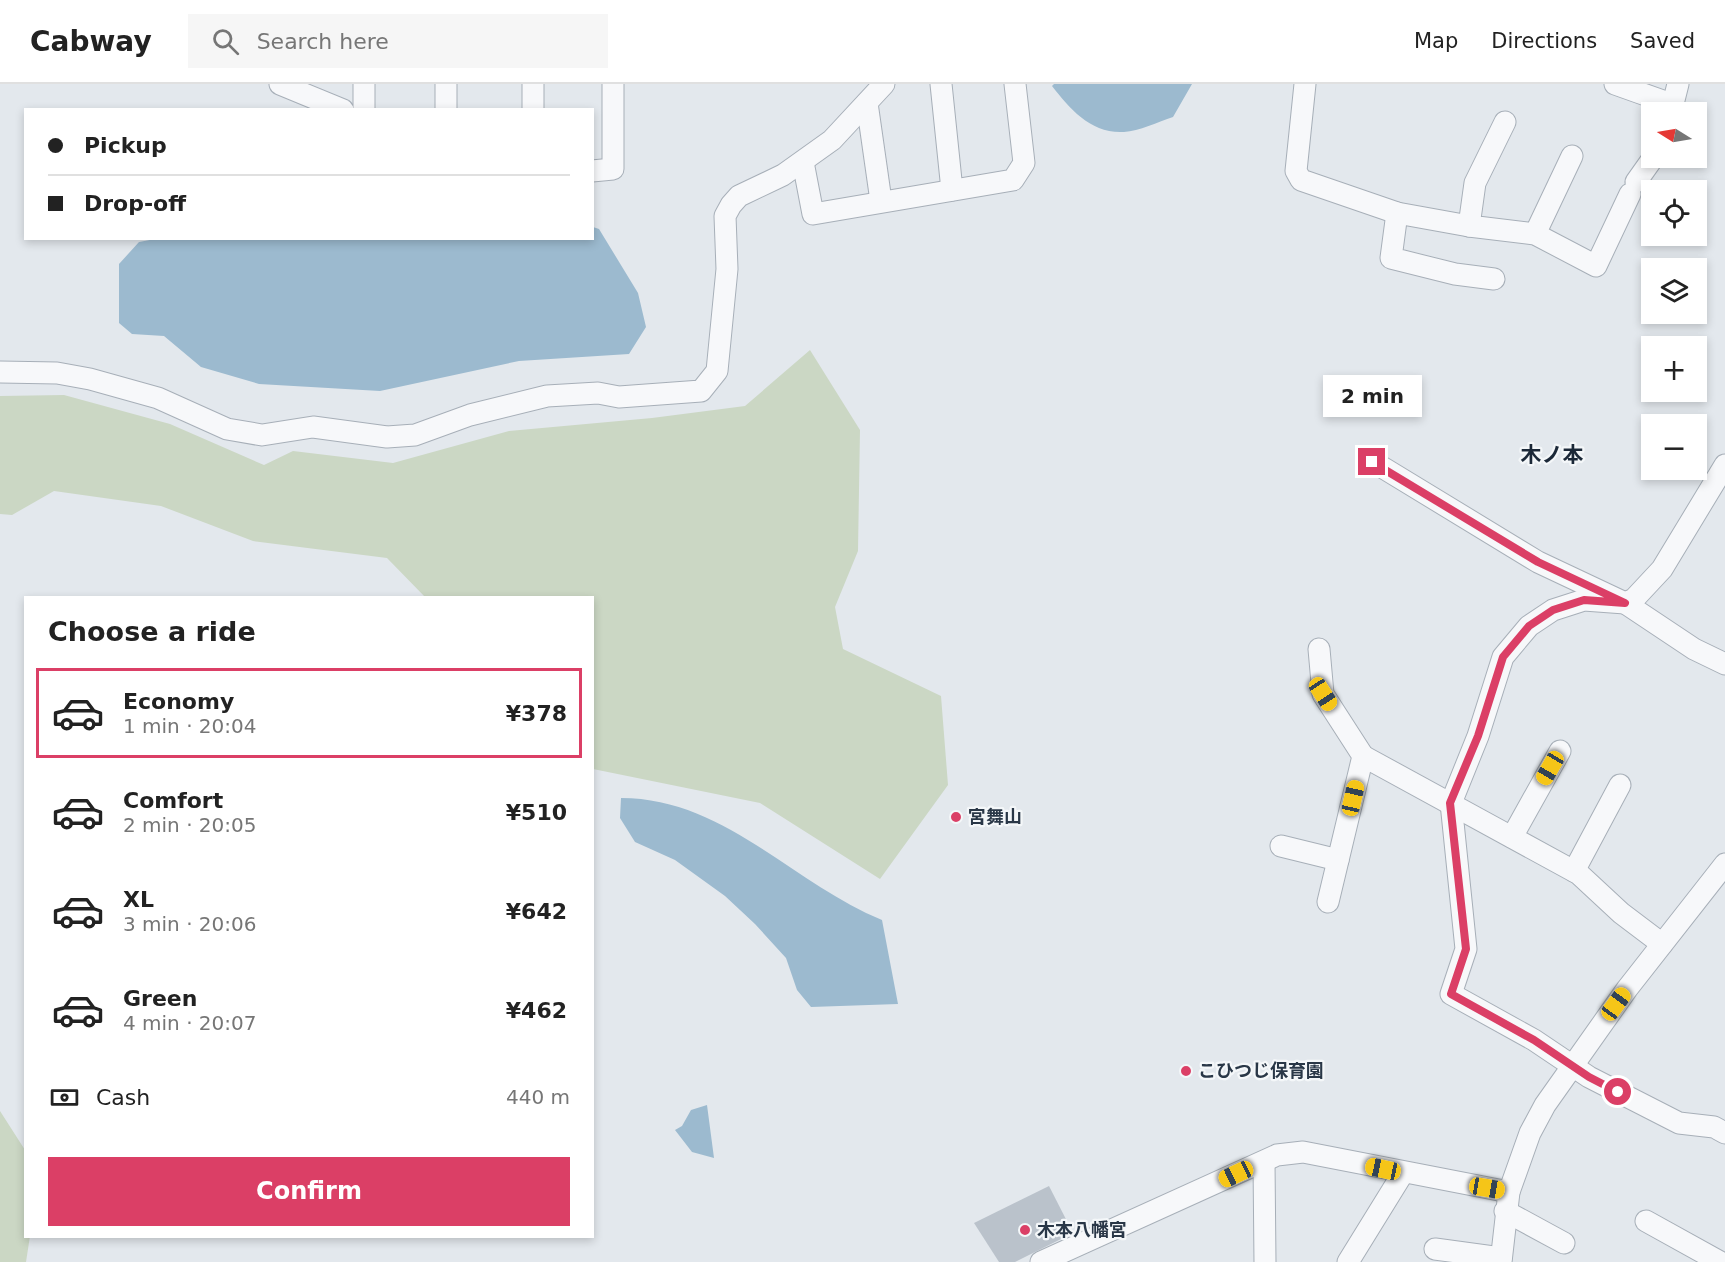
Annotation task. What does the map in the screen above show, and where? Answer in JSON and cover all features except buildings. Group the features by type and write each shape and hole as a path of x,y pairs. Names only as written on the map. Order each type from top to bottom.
{"street":[{"path":"281,84 338,108"},
{"path":"364,84 364,108"},
{"path":"446,84 446,108"},
{"path":"533,84 533,108"},
{"path":"594,171 613,169 613,84"},
{"path":"0,372 57,373 90,379 167,401 227,429 262,435 312,427 387,437 415,435 470,415 547,396 598,393 619,397 700,391 717,371 727,269 725,216 739,196 783,175 832,140 884,84"},
{"path":"941,84 952,190"},
{"path":"803,162 813,214 1013,180 1024,163 1015,84"},
{"path":"1305,84 1296,171 1301,180 1398,213 1469,226 1534,234 1596,266 1633,188 1646,168"},
{"path":"1615,84 1656,102"},
{"path":"1674,102 1678,84"},
{"path":"867,103 881,201"},
{"path":"1469,226 1475,183 1505,122"},
{"path":"1534,234 1572,156"},
{"path":"1398,213 1391,258 1455,274 1494,279"},
{"path":"1372,462 1538,562 1625,603 1694,649 1725,664"},
{"path":"1725,465 1662,569 1634,599 1625,603 1584,600 1553,610 1529,626 1503,657 1478,736 1450,803 1466,949 1451,994 1534,1040 1571,1066 1679,1122 1714,1127 1725,1133"},
{"path":"1319,649 1323,694 1363,756 1574,871 1662,944"},
{"path":"1512,837 1560,751"},
{"path":"1328,902 1363,756"},
{"path":"1574,871 1620,785"},
{"path":"1281,846 1338,860"},
{"path":"1435,1249 1501,1260 1507,1202 1530,1133 1571,1066 1725,864"},
{"path":"1041,1262 1277,1155 1303,1152 1403,1173 1507,1202 1564,1243"},
{"path":"1264,1162 1265,1262"},
{"path":"1348,1262 1403,1173"},
{"path":"1646,1221 1720,1262"}],"green space":[{"path":"810,350 860,430 858,551 835,607 843,649 941,696 948,785 880,879 760,803 594,769 594,596 424,596 387,558 253,541 161,506 54,491 12,515 0,514 0,396 64,395 170,424 264,465 293,451 393,463 509,431 652,418 745,406"},
{"path":"0,1111 24,1148 24,1238 30,1238 26,1262 0,1262"}],"water":[{"path":"1054,84 1192,84 1173,117 1130,131 1112,132 1101,129 1082,118 1059,95 1052,86"},
{"path":"594,227 599,229 638,293 646,327 629,354 519,361 380,391 259,384 201,367 164,336 132,334 119,323 119,264 139,242 150,240 594,240"},
{"path":"621,798 658,802 693,812 725,827 849,904 882,920 898,1004 811,1007 797,990 786,958 755,924 725,896 675,860 635,842 620,818"},
{"path":"707,1105 714,1158 692,1152 675,1130 682,1126 691,1110"}],"place":[{"name":"宮舞山","path":"956,817"},
{"name":"こひつじ保育園","path":"1186,1071"},
{"name":"木本八幡宮","path":"1025,1230"}],"district":[{"name":"木ノ本","path":"1552,455"}],"route":[{"path":"1372,462 1538,562 1586,587 1625,603 1584,600 1553,610 1529,626 1503,657 1491,688 1478,736 1450,803 1466,949 1451,994 1534,1040 1571,1066 1618,1092"}]}
